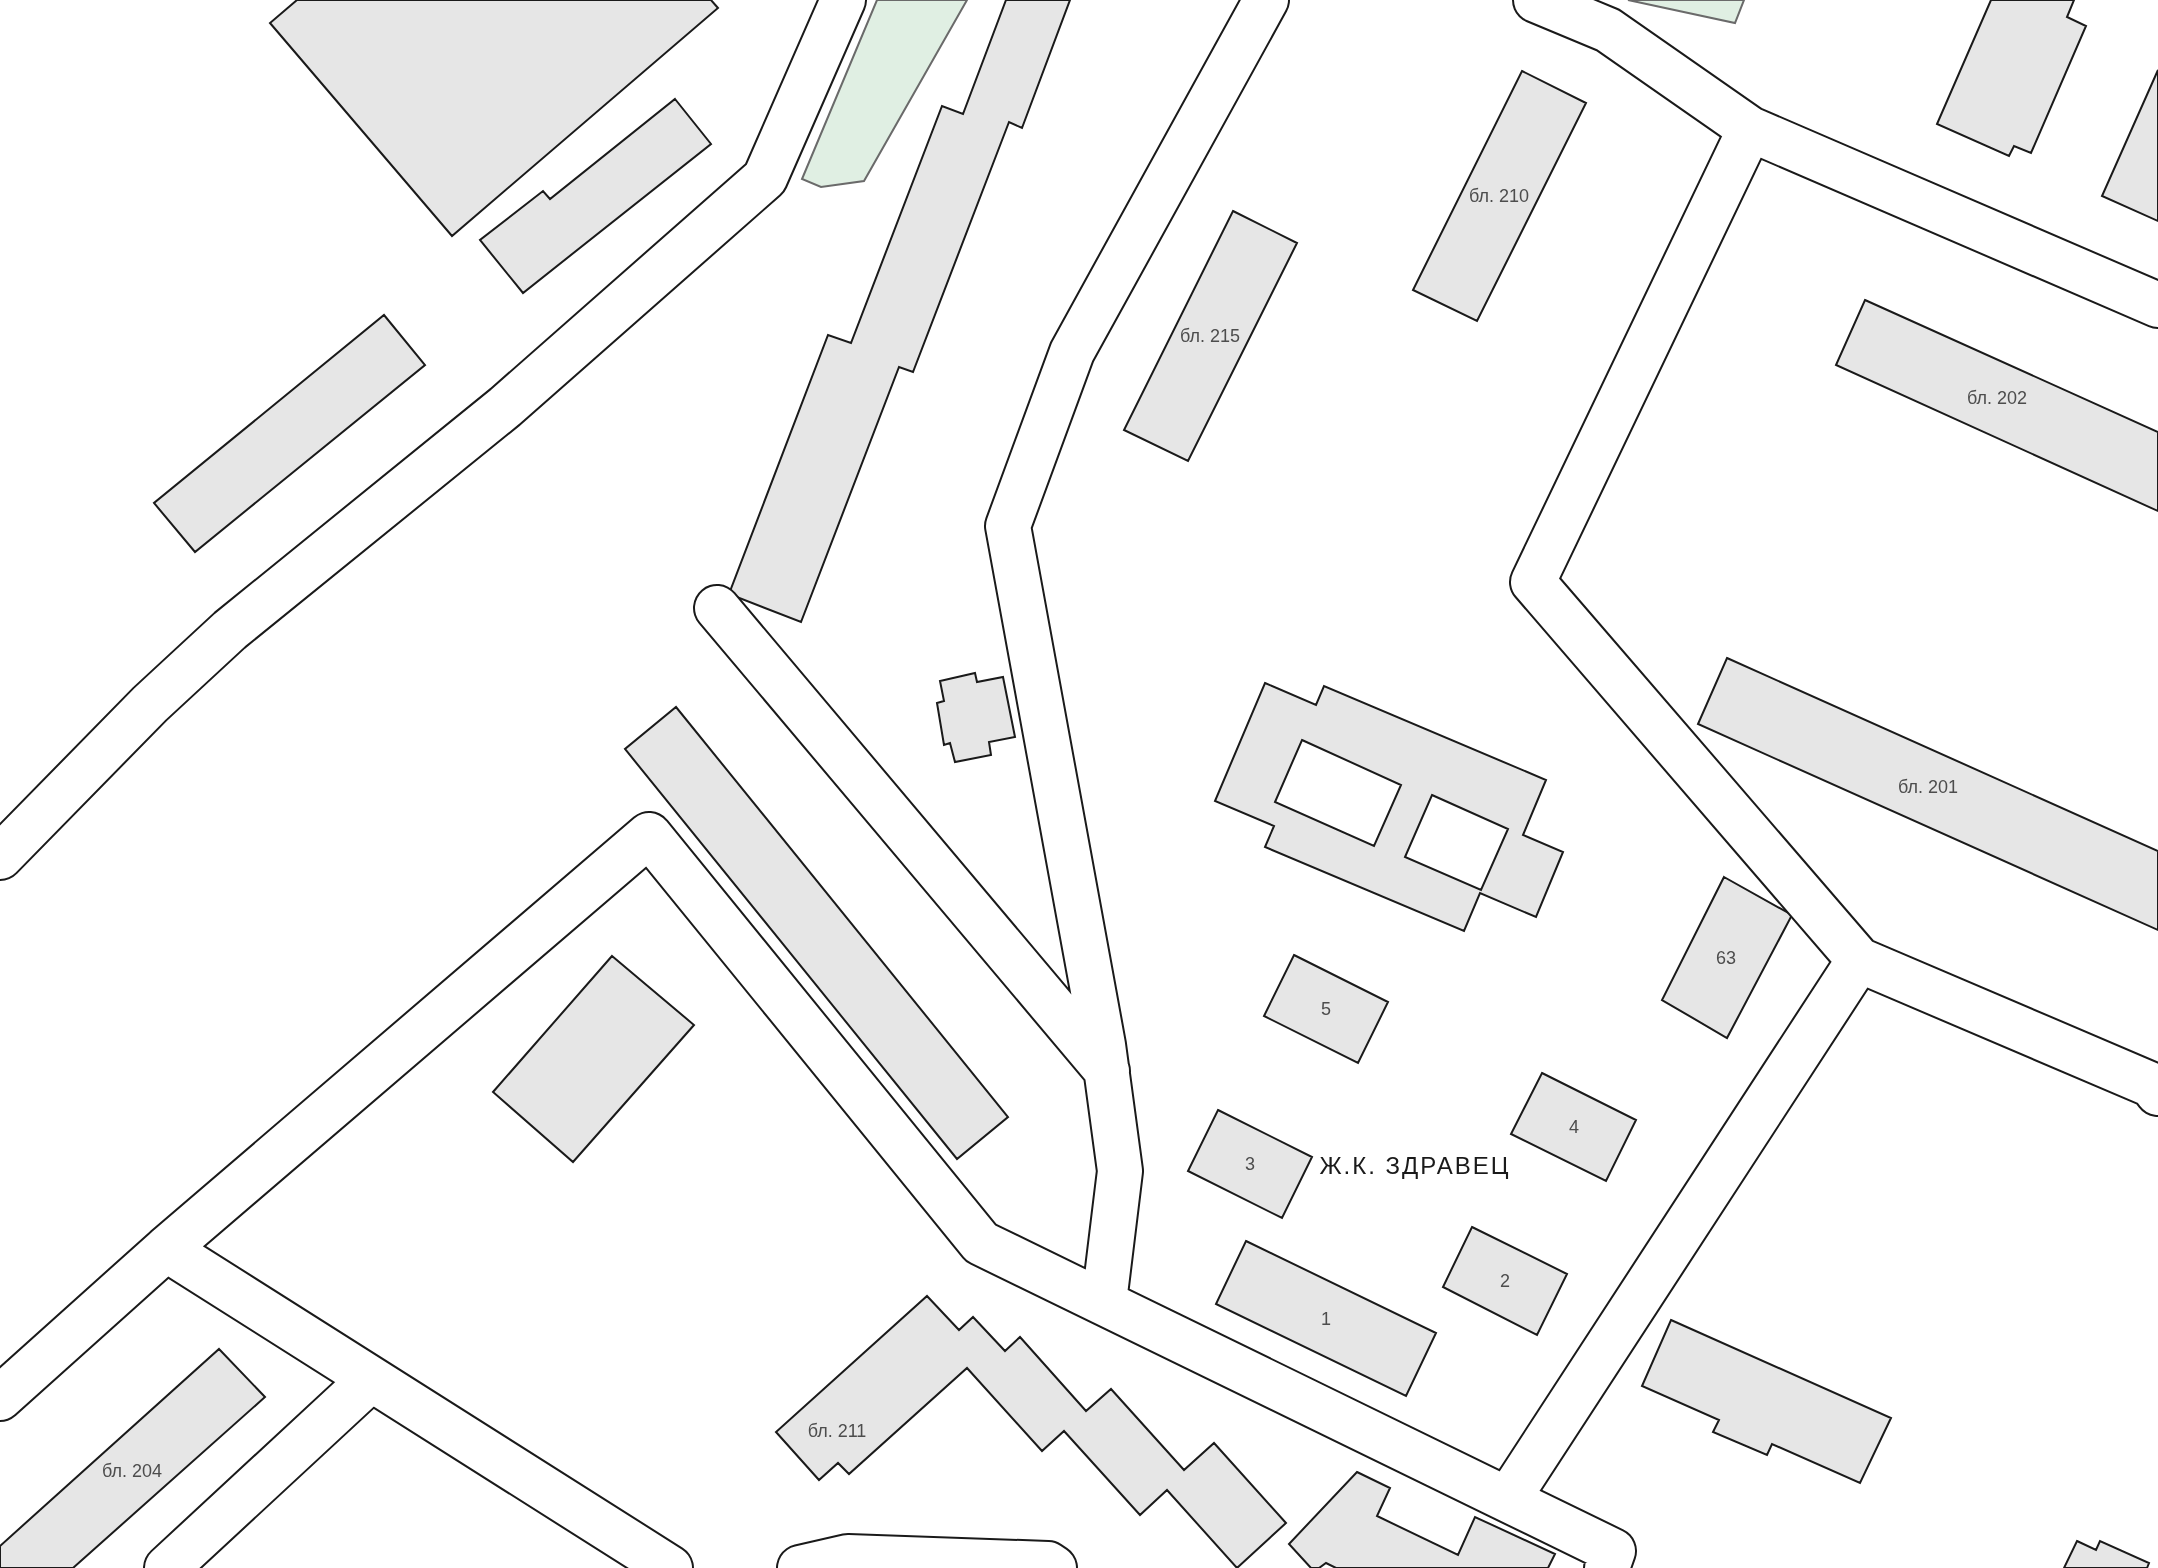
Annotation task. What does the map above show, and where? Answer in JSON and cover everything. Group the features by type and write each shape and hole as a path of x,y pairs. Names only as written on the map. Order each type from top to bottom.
{"street":[{"path":"0,857 150,704 230,630 505,407 765,178 843,0"},
{"path":"1104,1302 1120,1171 1107,1071 1008,526 1072,352 1266,0"},
{"path":"1536,0 1608,30 1750,129 2158,305"},
{"path":"1750,129 1533,582 1859,960 2152,1085 2158,1093"},
{"path":"717,608 1107,1071"},
{"path":"0,1398 166,1249 649,835 981,1243 1613,1551 1607,1568"},
{"path":"1508,1499 1859,960"},
{"path":"166,1249 670,1568"},
{"path":"167,1568 371,1379"},
{"path":"800,1568 844,1563 1048,1564 1054,1568"}],"green space":[{"path":"877,0 967,0 864,181 821,187 802,179"},
{"path":"1628,0 1744,0 1735,23"}],"building":[{"path":"297,0 711,0 718,8 452,236 270,23"},
{"path":"1006,0 1070,0 1022,128 1009,122 913,372 899,367 801,622 729,594 828,335 851,343 942,106 963,114"},
{"path":"1991,0 2074,0 2067,17 2086,26 2031,153 2014,146 2009,156 1937,124"},
{"path":"2158,70 2158,221 2102,196"},
{"path":"1522,71 1586,103 1477,321 1413,290"},
{"path":"675,99 711,144 523,293 480,240 543,191 550,199"},
{"path":"1233,211 1297,243 1188,461 1124,430"},
{"path":"1865,300 2158,432 2158,511 1836,365"},
{"path":"384,315 425,365 195,552 154,503"},
{"path":"1727,658 2158,851 2158,930 1698,724"},
{"path":"975,673 977,682 1003,677 1015,737 989,742 991,755 955,762 950,743 944,745 937,703 944,701 940,681"},
{"path":"1265,683 1316,705 1324,686 1546,780 1523,835 1563,852 1536,917 1480,893 1464,931 1265,847 1274,826 1215,801","holes":["1302,740 1401,785 1374,846 1275,802","1432,795 1508,829 1481,890 1405,857"]},
{"path":"676,707 1008,1117 957,1159 625,749"},
{"path":"1724,877 1792,915 1727,1038 1662,1000"},
{"path":"1294,955 1388,1002 1358,1063 1264,1016"},
{"path":"612,956 694,1025 573,1162 493,1092"},
{"path":"1542,1073 1636,1120 1606,1181 1511,1134"},
{"path":"1218,1110 1312,1157 1282,1218 1188,1171"},
{"path":"1472,1227 1567,1274 1537,1335 1443,1287"},
{"path":"1246,1241 1436,1333 1406,1396 1216,1304"},
{"path":"927,1296 959,1330 973,1317 1005,1351 1020,1337 1086,1411 1111,1389 1184,1470 1214,1443 1286,1523 1237,1568 1167,1490 1140,1515 1064,1431 1042,1451 967,1368 849,1474 838,1463 819,1480 776,1432"},
{"path":"1671,1320 1891,1418 1860,1483 1772,1444 1767,1455 1713,1432 1719,1420 1642,1386"},
{"path":"219,1349 265,1397 73,1568 0,1568 0,1546"},
{"path":"1357,1472 1390,1488 1377,1516 1458,1555 1475,1517 1555,1554 1548,1568 1336,1568 1326,1563 1319,1568 1311,1568 1289,1544"},
{"path":"2077,1541 2096,1550 2100,1541 2149,1563 2147,1568 2064,1568"}],"district":[{"name":"Ж.К. ЗДРАВЕЦ","path":"1415,1166"}]}
